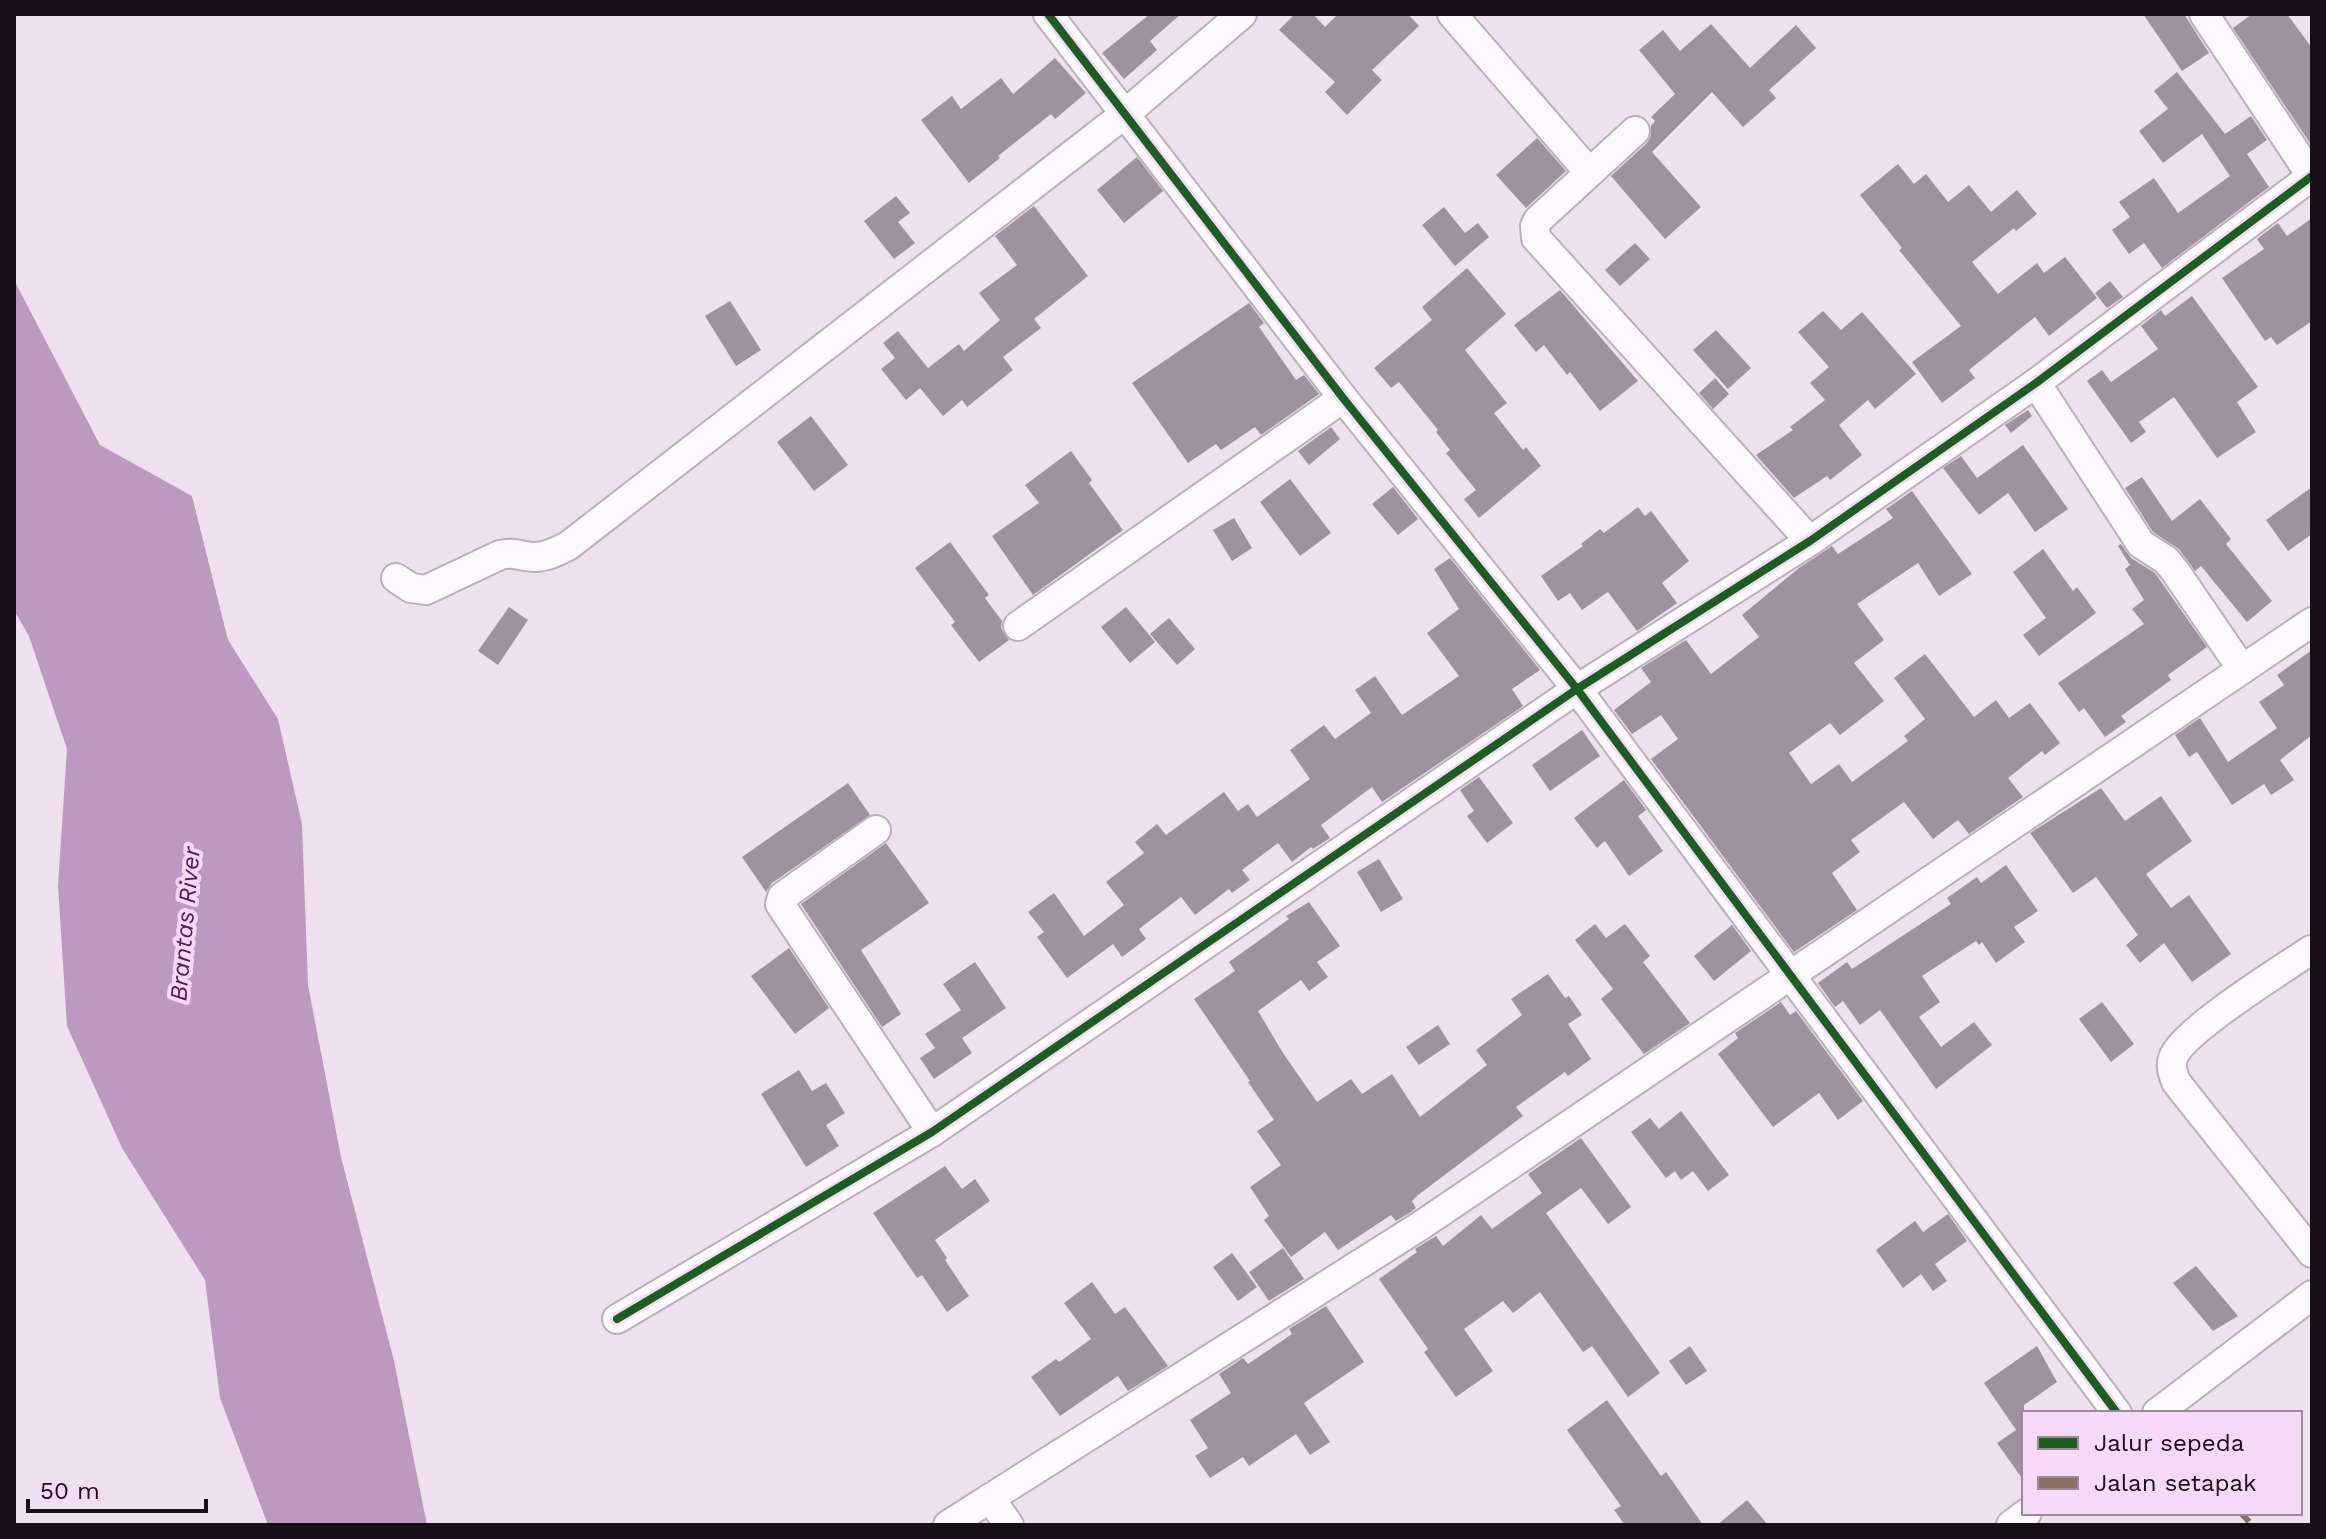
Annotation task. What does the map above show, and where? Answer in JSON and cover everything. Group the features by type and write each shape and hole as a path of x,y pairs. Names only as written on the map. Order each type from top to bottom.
{"street":[{"path":"1048,14 1343,398 1577,689 2116,1411"},
{"path":"396,578 411,588 426,590 500,555 512,552 533,557 568,546 1126,113 1242,14"},
{"path":"1452,14 1589,172"},
{"path":"617,1319 932,1132 1577,689 1810,541 2036,383 2312,177 2204,14"},
{"path":"1635,131 1538,220 1536,238 1810,541"},
{"path":"2036,383 2141,544 2166,560 2242,669"},
{"path":"1018,626 1343,398"},
{"path":"948,1525 1420,1226 2312,622"},
{"path":"876,830 786,894 780,904 932,1132"},
{"path":"2311,950 2199,1028 2180,1046 2173,1058 2172,1071 2176,1082 2312,1253"},
{"path":"2160,1411 2312,1295"},
{"path":"990,1498 1009,1525"}],"water":[{"name":"Brantas River","path":"14,280 100,445 192,496 228,640 278,719 302,824 308,985 341,1157 394,1361 427,1525 268,1525 220,1398 205,1280 122,1148 67,1026 58,886 67,749 29,636 14,610"}],"building":[{"path":"1150,14 1181,14 1150,41 1157,50 1124,79 1102,53"},
{"path":"1295,14 1313,14 1325,27 1338,14 1408,14 1419,26 1372,70 1382,80 1347,115 1325,92 1335,82 1279,30"},
{"path":"2143,14 2184,14 2209,53 2182,71"},
{"path":"2252,14 2287,14 2312,48 2312,146 2233,28"},
{"path":"1711,24 1750,68 1796,25 1816,48 1769,90 1776,98 1743,127 1712,92 1652,152 1701,207 1665,239 1611,176 1647,143 1655,121 1651,117 1675,94 1639,50 1663,30 1680,51"},
{"path":"1055,58 1086,93 1055,119 1051,114 969,183 921,120 952,96 961,109 1001,78 1013,94"},
{"path":"2177,72 2225,134 2251,116 2267,140 2247,154 2269,187 2162,268 2144,243 2129,254 2112,230 2130,217 2119,202 2154,178 2178,213 2230,176 2202,134 2163,163 2139,131 2168,109 2154,91"},
{"path":"1537,138 1566,171 1526,208 1496,175"},
{"path":"1137,157 1163,191 1124,223 1097,190"},
{"path":"1898,164 1914,184 1926,174 1948,202 1969,185 1991,212 2017,190 2037,214 2016,231 2014,228 1972,262 1998,294 2037,263 2044,273 2065,257 2097,298 2049,336 2035,317 1969,370 1975,378 1942,403 1912,362 1961,326 1899,250 1902,248 1860,195"},
{"path":"896,196 910,213 898,222 915,243 894,259 864,221"},
{"path":"1034,206 1088,276 1034,319 1041,328 1003,357 1013,370 967,407 962,400 943,416 920,388 906,400 881,369 895,358 883,343 898,331 928,368 959,344 964,351 1000,320 979,293 1017,265 995,236"},
{"path":"1444,207 1465,233 1478,223 1489,237 1455,266 1422,225"},
{"path":"2312,218 2312,321 2277,345 2271,337 2265,341 2222,278 2264,249 2257,239 2278,223 2287,236"},
{"path":"1635,243 1650,259 1620,286 1605,270"},
{"path":"1467,268 1506,314 1465,350 1507,403 1494,413 1523,450 1526,447 1541,466 1479,518 1464,499 1476,490 1446,453 1450,450 1436,432 1438,430 1399,382 1391,388 1374,368 1432,320 1422,307"},
{"path":"2110,281 2123,297 2107,308 2095,293"},
{"path":"1560,290 1638,381 1600,411 1544,345 1536,352 1514,325"},
{"path":"2192,296 2258,387 2237,402 2256,432 2217,458 2174,397 2139,422 2146,432 2131,443 2087,381 2102,370 2111,382 2158,349 2141,326 2161,310 2165,316"},
{"path":"730,301 761,350 736,366 705,316"},
{"path":"1249,303 1264,323 1259,327 1296,380 1304,375 1319,394 1261,435 1255,427 1221,450 1216,444 1188,463 1132,383"},
{"path":"1823,311 1841,330 1862,312 1916,374 1875,409 1868,400 1839,425 1862,455 1830,480 1827,476 1794,498 1756,455 1793,430 1790,427 1825,400 1810,383 1829,367 1798,332"},
{"path":"1716,330 1751,368 1728,389 1693,350"},
{"path":"1715,378 1729,394 1713,409 1699,393"},
{"path":"2028,410 2032,416 2011,433 2005,425"},
{"path":"811,416 848,465 814,491 777,442"},
{"path":"1331,427 1340,439 1309,465 1298,451"},
{"path":"2023,445 2068,509 2035,532 2008,493 1979,515 1943,468 1961,456 1977,478"},
{"path":"1071,451 1092,480 1089,483 1123,530 1033,595 992,536 1039,503 1025,485"},
{"path":"2142,477 2172,521 2200,499 2231,539 2226,544 2272,601 2247,622 2201,566 2195,571 2179,549 2153,532 2125,488"},
{"path":"1290,479 1331,533 1300,556 1260,502"},
{"path":"1393,487 1418,519 1398,535 1372,504"},
{"path":"2312,487 2312,534 2288,551 2266,520"},
{"path":"1912,491 1972,574 1939,596 1918,563 1857,604 1884,640 1854,663 1884,701 1840,735 1830,723 1789,753 1811,784 1839,764 1852,782 1908,741 1904,736 1925,719 1894,678 1925,654 1974,717 1996,700 2009,718 2030,703 2060,743 2045,755 2042,751 2008,778 2023,797 1969,834 1958,820 1933,839 1904,802 1851,840 1860,852 1832,873 1857,910 1794,952 1651,759 1678,739 1661,715 1632,734 1614,710 1651,682 1641,668 1686,640 1711,674 1759,637 1742,615 1799,568 1832,546 1838,554 1893,518 1886,509"},
{"path":"1638,507 1645,516 1651,511 1689,561 1662,583 1677,603 1637,631 1608,592 1582,610 1570,593 1558,601 1541,576 1583,546 1581,544 1600,529 1604,533"},
{"path":"1234,518 1252,548 1232,561 1213,530"},
{"path":"950,542 989,595 985,598 1002,621 1001,628 1009,640 979,662 951,625 955,622 915,568"},
{"path":"2121,544 2131,558 2155,573 2207,647 2168,675 2171,680 2121,716 2126,722 2105,737 2084,708 2079,712 2058,683 2144,624 2132,609 2144,600 2125,569 2130,565 2118,546"},
{"path":"2043,549 2073,591 2077,587 2096,613 2039,656 2023,635 2046,618 2013,572"},
{"path":"1450,558 1540,670 1512,689 1523,706 1382,802 1372,787 1321,825 1330,838 1313,849 1311,847 1292,862 1278,843 1242,870 1250,880 1232,893 1229,889 1195,915 1181,897 1139,929 1146,939 1122,957 1113,944 1067,978 1037,937 1044,932 1028,912 1054,893 1084,936 1124,905 1106,882 1144,853 1135,842 1157,824 1166,835 1224,792 1238,811 1248,804 1257,817 1310,779 1290,750 1324,725 1335,739 1371,713 1355,690 1375,676 1402,715 1459,676 1427,633 1459,609 1434,569"},
{"path":"509,607 528,620 498,665 478,651"},
{"path":"1126,607 1155,642 1130,663 1101,627"},
{"path":"1169,618 1195,649 1177,665 1150,634"},
{"path":"2312,650 2312,735 2280,760 2294,780 2271,795 2264,784 2232,805 2197,752 2189,757 2175,735 2200,718 2228,762 2277,728 2259,702 2284,685 2277,675"},
{"path":"1582,730 1600,756 1550,791 1532,765"},
{"path":"1479,777 1513,823 1487,843 1467,816 1474,811 1460,790"},
{"path":"1624,780 1646,810 1638,816 1663,851 1629,876 1605,841 1597,848 1574,818"},
{"path":"848,783 870,815 772,883 766,892 742,857"},
{"path":"2101,788 2125,821 2161,796 2192,841 2146,874 2171,908 2189,895 2231,954 2192,982 2164,943 2140,963 2126,945 2138,935 2096,877 2073,893 2030,833"},
{"path":"886,843 929,903 861,950 901,1014 882,1027 801,904"},
{"path":"1379,859 1403,899 1381,912 1357,872"},
{"path":"2006,865 2038,911 2014,927 2025,942 1996,963 1982,942 1979,945 1976,941 1922,976 1940,1002 1919,1017 1941,1047 1974,1022 1992,1045 1936,1089 1880,1010 1860,1025 1843,1001 1835,1007 1818,983 1847,962 1852,969 1951,904 1947,898 1977,877 1981,883"},
{"path":"1309,902 1340,946 1317,962 1328,977 1309,991 1301,980 1258,1011 1317,1102 1351,1079 1362,1094 1392,1074 1420,1117 1487,1065 1476,1050 1522,1015 1511,999 1548,974 1582,1015 1568,1024 1591,1059 1568,1076 1565,1072 1516,1107 1523,1116 1418,1195 1412,1201 1416,1208 1411,1212 1396,1221 1391,1215 1338,1250 1325,1232 1291,1257 1264,1220 1269,1216 1250,1187 1281,1165 1257,1131 1274,1120 1194,999 1235,971 1229,962 1289,919 1286,916"},
{"path":"1595,924 1606,938 1625,924 1650,956 1643,962 1690,1023 1644,1054 1601,999 1613,989 1575,940"},
{"path":"1732,925 1751,951 1714,981 1694,956"},
{"path":"789,948 829,1008 795,1034 751,976"},
{"path":"975,962 1006,1008 962,1038 972,1053 934,1079 920,1058 935,1048 925,1034 961,1010 943,984"},
{"path":"1781,1002 1790,1015 1796,1011 1863,1101 1838,1120 1819,1093 1773,1127 1718,1054 1738,1038 1735,1033"},
{"path":"2102,1002 2134,1044 2111,1062 2079,1019"},
{"path":"1438,1025 1450,1044 1419,1065 1406,1047"},
{"path":"799,1070 812,1091 826,1083 845,1113 826,1125 839,1146 806,1167 761,1094"},
{"path":"1681,1111 1729,1175 1708,1191 1693,1171 1681,1180 1675,1171 1666,1178 1631,1132 1650,1118 1659,1129"},
{"path":"1581,1138 1631,1207 1608,1224 1581,1188 1546,1213 1660,1373 1628,1397 1592,1346 1583,1352 1540,1292 1513,1313 1503,1301 1464,1329 1493,1371 1456,1397 1424,1352 1428,1349 1379,1279 1417,1252 1415,1249 1436,1236 1443,1246 1481,1215 1492,1229 1542,1193 1528,1174"},
{"path":"945,1166 962,1189 975,1179 990,1201 935,1240 969,1296 947,1312 922,1275 917,1278 873,1213"},
{"path":"1948,1214 1967,1241 1935,1264 1947,1281 1933,1291 1921,1274 1903,1288 1876,1250 1915,1221 1923,1232"},
{"path":"1283,1248 1304,1279 1269,1301 1249,1272"},
{"path":"1232,1253 1257,1287 1238,1301 1213,1267"},
{"path":"2196,1266 2238,1316 2213,1331 2173,1283"},
{"path":"1092,1282 1115,1314 1125,1307 1168,1366 1128,1391 1118,1376 1060,1416 1031,1377 1091,1339 1064,1303"},
{"path":"1326,1306 1364,1362 1304,1403 1330,1442 1310,1455 1296,1434 1249,1466 1243,1457 1210,1478 1195,1456 1208,1448 1190,1420 1231,1393 1219,1374 1243,1358 1248,1364 1292,1334 1289,1329"},
{"path":"1690,1346 1707,1371 1686,1385 1669,1361"},
{"path":"2037,1346 2057,1382 2024,1405 2022,1478 1997,1443 2016,1430 1984,1383"},
{"path":"1607,1400 1661,1476 1666,1472 1703,1525 1625,1525 1614,1510 1621,1506 1567,1430"},
{"path":"1747,1500 1768,1525 1717,1525"}],"marked path":[{"path":"2243,1515 2252,1525"}],"cycle path":[{"path":"1048,14 1343,398 1577,689 2116,1411"},
{"path":"617,1319 932,1132 1577,689 1810,541 2036,383 2312,176"}]}
